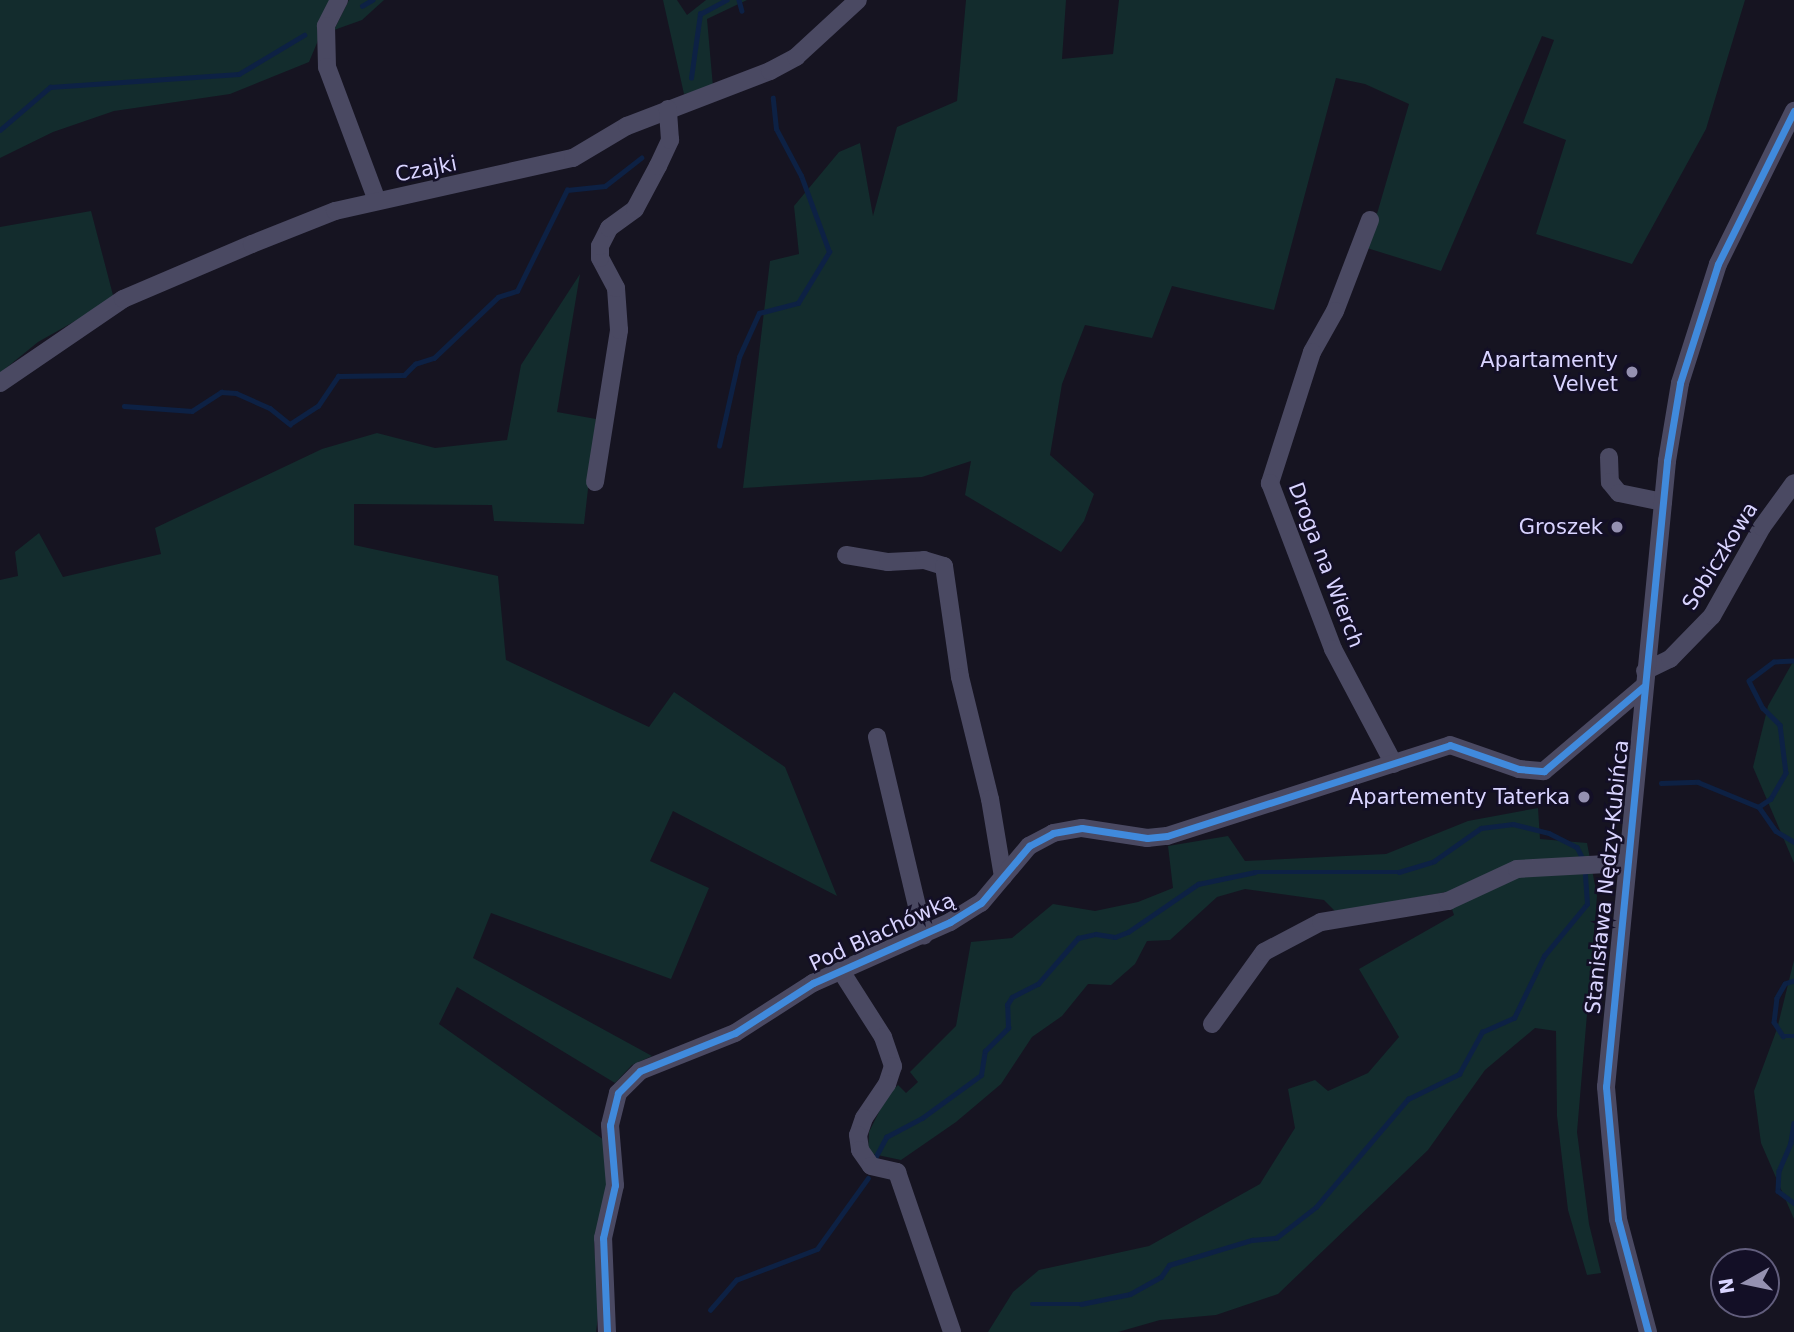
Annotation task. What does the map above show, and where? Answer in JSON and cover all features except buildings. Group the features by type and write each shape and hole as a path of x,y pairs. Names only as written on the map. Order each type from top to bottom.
{"street":[{"path":"339,0 326,26 327,68 377,201"},
{"name":"Czajki","path":"0,383 123,299 335,211 573,158 668,109 796,57 858,0"},
{"path":"595,482 620,330 616,288 600,258 600,246 609,228 635,209 658,166 670,139 668,109"},
{"name":"Stanisława Nędzy-Kubińca","path":"1648,1332 1621,1237 1607,1126 1609,1024 1673,418 1692,340 1718,264 1794,111"},
{"name":"Droga na Wierch","path":"1370,220 1335,311 1312,352 1270,483 1333,649 1394,764"},
{"path":"1609,457 1610,482 1619,493 1663,502"},
{"name":"Sobiczkowa","path":"1644,679 1670,659 1712,616 1762,527 1794,483"},
{"path":"846,555 888,562 924,560 944,566 960,677 988,788 1003,877"},
{"name":"Pod Blachówką","path":"607,1332 603,1255 615,1177 610,1125 624,1085 639,1071 744,1029 813,983 924,936 981,903 1028,846 1053,833 1082,828 1147,838 1167,836 1450,746 1519,769 1544,771 1644,679"},
{"path":"877,737 924,936"},
{"path":"1212,1024 1264,952 1321,922 1448,901 1517,869 1625,863"},
{"path":"841,971 883,1037 893,1066 887,1084 864,1118 858,1135 860,1150 871,1166 897,1172 952,1332"}],"green space":[{"path":"0,0 335,0 309,62 230,94 114,111 53,132 0,158"},
{"path":"349,0 384,0 362,20 334,30"},
{"path":"663,0 677,0 687,15 706,0 747,0 707,19 713,87 684,94"},
{"path":"966,0 1066,0 1062,59 1113,54 1119,0 1745,0 1706,129 1632,264 1536,234 1566,140 1523,123 1554,40 1542,36 1441,271 1367,248 1409,104 1365,84 1336,78 1274,310 1172,286 1152,338 1085,325 1062,384 1050,455 1094,494 1084,521 1061,552 965,495 971,461 922,477 743,488 770,261 799,254 794,206 839,152 860,143 873,216 897,127 957,101"},
{"path":"91,211 114,299 38,342 0,373 0,227"},
{"path":"580,274 557,412 596,419 584,524 494,521 492,505 354,504 354,545 498,576 506,660 649,727 674,692 785,767 837,896 673,811 650,861 709,888 671,979 491,913 473,958 652,1056 632,1065 615,1083 457,987 439,1024 604,1140 608,1178 594,1244 599,1309 596,1332 0,1332 0,580 18,576 15,552 39,533 63,577 161,554 155,528 322,449 377,433 435,448 507,440 521,365"},
{"path":"1794,660 1794,863 1753,767 1768,706"},
{"path":"1538,808 1540,839 1587,843 1597,896 1577,1132 1589,1224 1601,1273 1587,1275 1568,1210 1557,1116 1556,1031 1535,1028 1485,1070 1428,1150 1278,1294 1216,1315 1160,1320 1118,1332 988,1332 1013,1292 1039,1270 1149,1246 1260,1184 1295,1128 1288,1089 1315,1080 1328,1091 1368,1073 1399,1037 1359,969 1454,915 1446,892 1336,912 1324,900 1245,889 1217,897 1170,940 1147,941 1135,964 1111,985 1088,984 1062,1016 1032,1037 1001,1084 956,1122 901,1160 868,1153 869,1132 887,1096 898,1085 906,1093 918,1082 910,1072 956,1026 971,942 1012,938 1053,904 1095,911 1138,902 1173,888 1168,846 1228,836 1245,861 1386,854 1468,821"},
{"path":"1794,960 1794,1219 1761,1143 1754,1091 1777,1029"}],"waterway":[{"path":"362,6 372,0"},
{"path":"691,78 700,14 726,0"},
{"path":"739,0 742,11"},
{"path":"0,130 50,87 239,74 304,35"},
{"path":"719,446 739,357 759,313 798,303 829,252 801,176 776,129 773,98"},
{"path":"124,406 192,411 221,392 236,393 270,408 290,424 318,406 338,376 404,375 415,364 434,358 498,297 517,291 567,190 605,186 641,158"},
{"path":"1794,661 1774,662 1749,681 1763,708 1780,725 1786,773 1771,799 1759,807 1776,831 1794,842"},
{"path":"1661,783 1698,782 1759,807"},
{"path":"874,1160 886,1137 922,1118 981,1075 985,1051 1008,1028 1007,1005 1012,997 1038,984 1078,938 1096,934 1115,937 1128,932 1198,884 1255,872 1399,872 1434,861 1481,828 1513,824 1549,833 1577,847 1582,857"},
{"path":"1032,1304 1081,1304 1130,1294 1161,1277 1169,1265 1252,1240 1276,1238 1316,1207 1408,1099 1459,1074 1482,1032 1514,1018 1544,956 1587,904 1585,872"},
{"path":"1794,981 1785,984 1777,998 1774,1022 1783,1036 1794,1036"},
{"path":"1794,1123 1791,1143 1779,1171 1778,1191 1794,1203"},
{"path":"710,1310 736,1280 817,1249 868,1178"}],"cycle path":[{"path":"1648,1332 1618,1219 1606,1087 1667,461 1680,383 1718,264 1794,111"},
{"path":"607,1332 603,1238 615,1185 610,1125 618,1093 640,1071 735,1033 813,983 950,922 981,903 1029,846 1053,833 1082,828 1147,838 1167,836 1450,745 1519,769 1544,771 1643,687"}],"place":[{"name":"Apartamenty Velvet","path":"1632,372"},
{"name":"Groszek","path":"1617,527"},
{"name":"Apartementy Taterka","path":"1584,797"}]}
